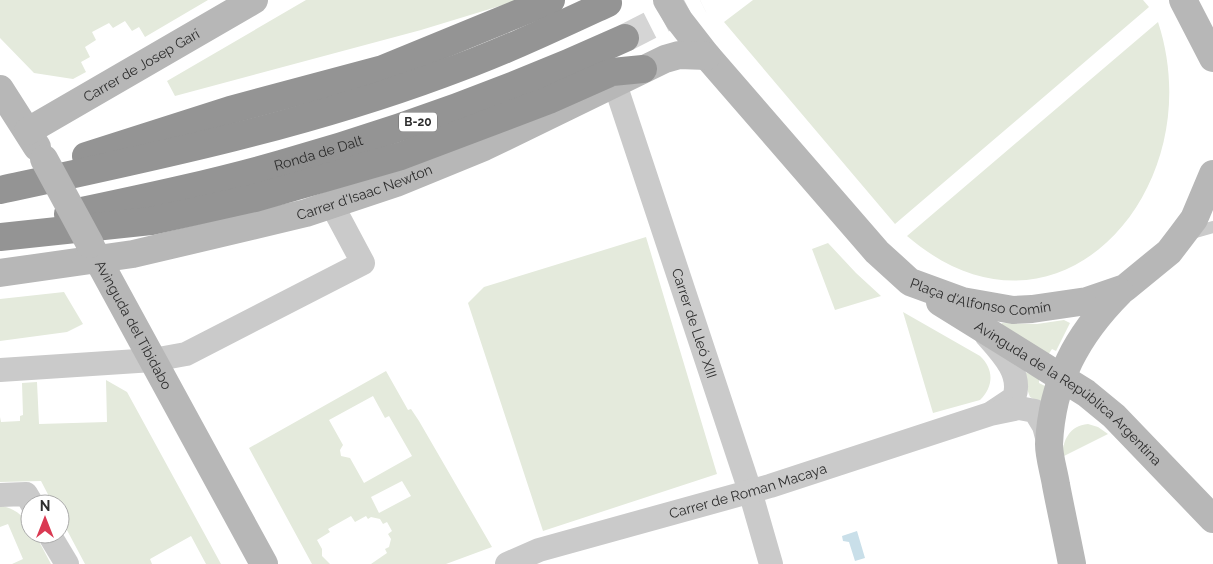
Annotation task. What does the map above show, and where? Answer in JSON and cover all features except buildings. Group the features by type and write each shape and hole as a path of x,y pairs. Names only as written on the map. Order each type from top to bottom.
{"highway":[{"path":"0,183 230,110 383,69 551,0"},
{"path":"0,190 215,142 356,103 441,75 528,40 608,3"},
{"name":"Ronda de Dalt","path":"0,228 182,189 280,165 343,146 424,120 504,90 625,38"},
{"path":"0,237 151,220 255,198 402,156 548,100 612,72 643,69"}],"street":[{"name":"Carrer de Josep Garí","path":"28,131 254,0"},
{"name":"Plaça d'Alfonso Comín","path":"668,0 679,20 708,56 864,237 910,282 962,301 1013,310 1086,301 1125,288 1169,252 1200,206 1213,174"},
{"path":"1183,0 1213,58"},
{"name":"Carrer d'Isaac Newton","path":"0,273 94,251 220,235 332,205 396,184 484,148 665,58 679,55 708,56"},
{"name":"Carrer de Lleó XIII","path":"615,84 750,491 771,564"},
{"name":"Avinguda del Tibidabo","path":"0,89 44,159 264,564"},
{"path":"0,370 153,360 186,354 363,263 332,205"},
{"name":"Avinguda de la República Argentina","path":"910,282 979,328 1062,377 1110,413 1213,518"},
{"path":"1072,564 1050,439 1056,399 1070,358 1086,330 1096,316 1125,288"},
{"name":"Carrer de Roman Macaya","path":"979,328 1006,359 1017,382 1014,398 990,414"},
{"name":"Carrer de Roman Macaya","path":"507,564 539,550 750,491 990,414 1019,408 1035,412 1050,439"},
{"path":"1050,439 1060,421 1071,414 1084,410 1110,413"},
{"path":"0,496 20,498"},
{"path":"55,544 66,564"}],"lane":[{"path":"1182,235 1213,227"}],"shaded area":[{"path":"0,0 208,0 145,37 139,27 132,31 125,21 113,28 109,23 92,32 96,40 85,47 90,57 81,62 86,72 73,79 34,73 0,38"},
{"path":"306,0 532,0 503,5 421,30 175,96 167,81"},
{"path":"753,0 1143,0 1149,7 895,224 724,22"},
{"path":"1158,22 1169,84 1163,144 1142,197 1109,240 1067,269 1017,280 963,271 907,236"},
{"path":"646,237 717,474 543,531 468,303 484,287"},
{"path":"828,243 881,296 835,310 812,249"},
{"path":"64,292 83,324 67,332 0,341 0,299"},
{"path":"903,312 980,356 985,361 991,378 985,395 980,400 933,413"},
{"path":"1064,320 1070,323 1056,351 1052,349 1048,355 1000,327 1002,323 1037,324"},
{"path":"1020,370 1039,378 1039,383 1045,386 1041,403 1030,397"},
{"path":"386,371 408,410 411,409 419,421 492,547 446,564 371,564 387,553 385,549 389,547 391,539 388,534 392,531 387,522 383,524 380,519 371,517 368,519 366,516 355,522 351,516 328,529 330,532 317,540 322,549 322,556 330,564 312,564 249,448","holes":["373,396 385,418 389,416 412,456 364,483 350,458 341,456 340,450 343,445 329,420","402,481 411,496 379,513 371,497"]},
{"path":"106,380 127,392 221,564 206,564 191,536 150,559 152,564 85,564 70,536 70,494 48,494 41,481 0,482 0,417 1,422 20,421 20,416 23,415 22,383 37,382 39,424 107,422"},
{"path":"1088,424 1098,427 1108,434 1062,457 1068,435 1081,425"},
{"path":"0,506 20,514 20,544 40,544 51,564 12,564 23,559 8,524 0,527"}],"water":[{"path":"857,531 865,558 855,561 849,542 843,541 842,536"}],"tunnel":[{"path":"625,38 700,0"}]}
